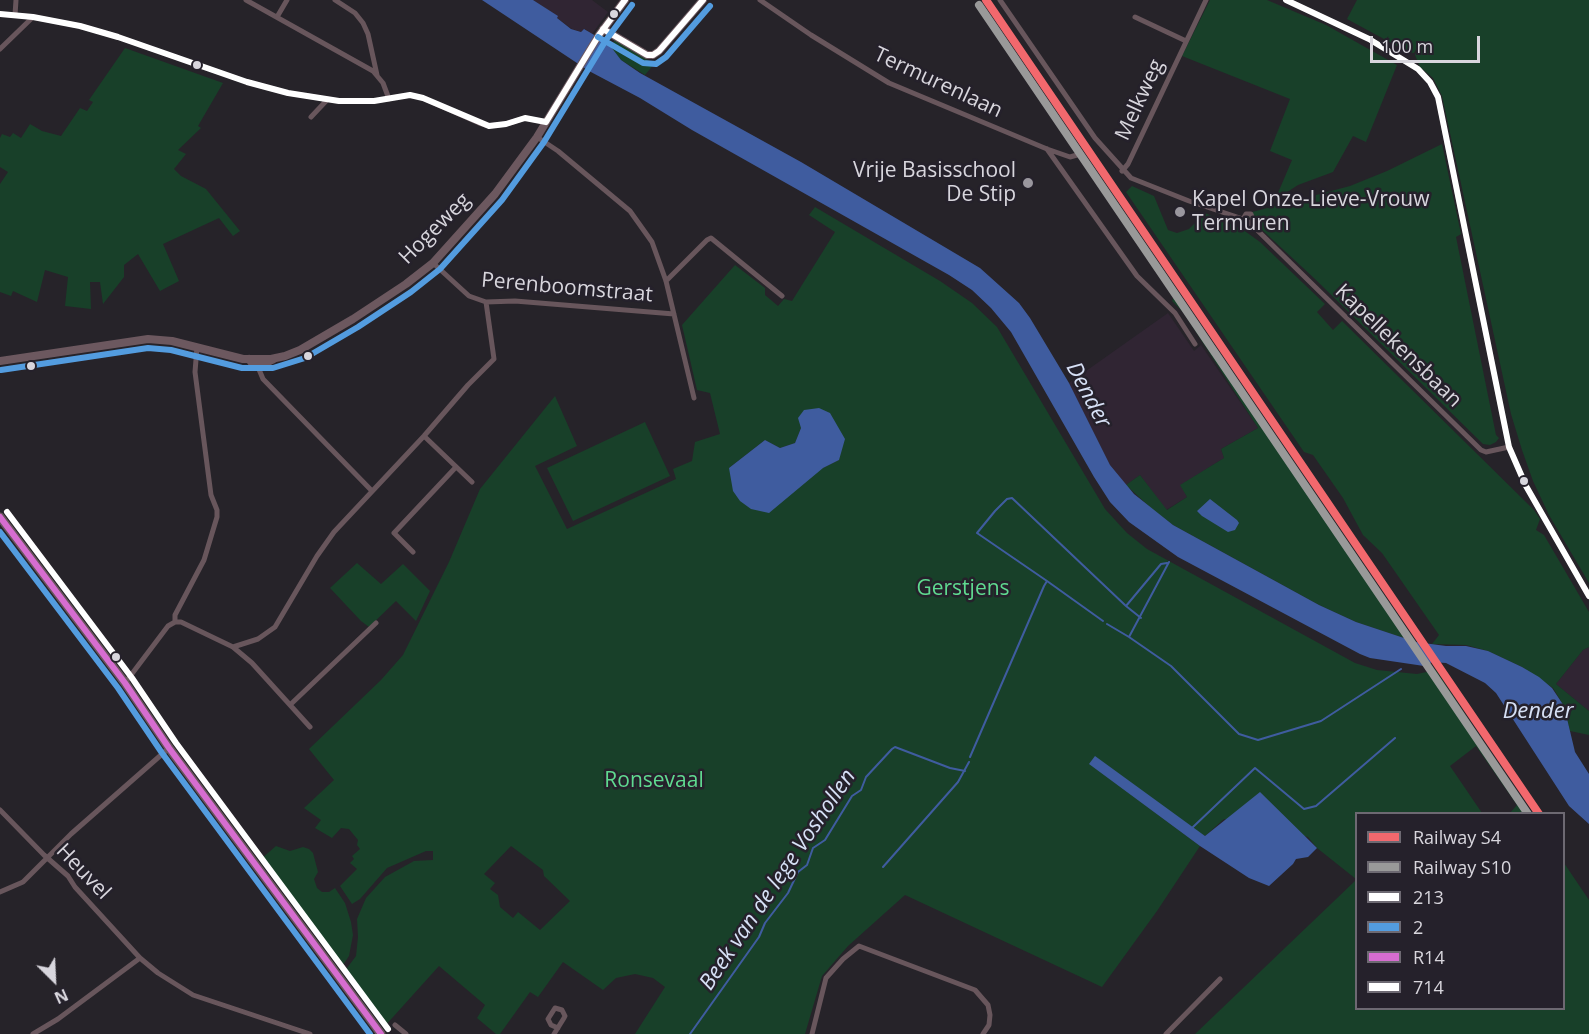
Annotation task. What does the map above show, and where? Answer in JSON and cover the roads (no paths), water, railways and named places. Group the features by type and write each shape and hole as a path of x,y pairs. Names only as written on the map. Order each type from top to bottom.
{"main road":[{"path":"0,517 381,1034"}],"street":[{"path":"15,15 16,0"},
{"path":"246,0 373,71 383,83 389,99"},
{"path":"277,17 287,0"},
{"path":"336,0 355,13 363,23 368,34 378,76"},
{"name":"Hogeweg","path":"249,359 254,366 258,367 277,357 300,350 353,319 433,263 495,194 537,137 601,32 625,0"},
{"path":"601,32 647,55 653,55 703,0"},
{"name":"Termurenlaan","path":"760,0 811,35 889,83 1070,157 1077,155"},
{"path":"1000,0 1095,138 1122,171"},
{"name":"Melkweg","path":"1122,171 1128,164 1206,0"},
{"path":"1286,0 1369,39 1418,69 1430,82 1438,97 1509,447 1526,486 1589,596"},
{"path":"0,14 33,17 80,26 247,82 288,93 327,100 365,101 410,95 423,98 489,126 525,118 546,122"},
{"path":"0,50 33,17"},
{"name":"Melkweg","path":"1136,17 1186,41"},
{"path":"311,117 327,100"},
{"path":"537,137 558,151 630,210 652,242 666,281 694,398"},
{"path":"1047,148 1137,276 1175,314 1195,344"},
{"name":"Kapellekensbaan","path":"1122,171 1135,181 1250,223 1481,450 1486,452 1509,447"},
{"path":"666,281 706,240 711,238 782,296"},
{"name":"Perenboomstraat","path":"433,263 469,296 486,302 515,302 674,314"},
{"path":"233,647 258,639 275,627 334,532 494,359 486,302"},
{"name":"Hogeweg","path":"0,361 147,339 172,341 249,359 277,357"},
{"path":"175,622 175,615 204,560 217,517 217,510 211,495 195,372 196,347"},
{"path":"258,367 263,379 372,491"},
{"path":"424,436 472,482"},
{"path":"413,552 394,533 456,467"},
{"path":"125,684 168,626 181,622 233,647 252,663 310,727"},
{"path":"291,704 376,623"},
{"path":"0,892 23,882 71,834 169,748"},
{"name":"Heuvel","path":"0,810 68,876 75,887 140,958 193,995 310,1034"},
{"path":"812,1034 826,978 843,959 859,946 975,990 988,1005 989,1025 984,1034"},
{"path":"33,1034 49,1026 140,958"},
{"path":"1166,1034 1220,980"},
{"path":"395,1025 406,1034"},
{"path":"554,1034 558,1028"}],"water":[{"name":"Dender","path":"482,0 533,0 558,16 557,18 571,29 581,32 584,29 608,43 621,60 640,73 801,162 980,268 1019,303 1030,318 1069,383 1110,465 1134,494 1173,525 1319,605 1356,622 1416,642 1466,646 1488,651 1539,677 1552,688 1564,706 1575,752 1589,774 1589,824 1569,806 1496,693 1485,683 1446,663 1432,662 1424,666 1370,658 1360,654 1178,557 1129,522 1110,502 1094,477 1011,332 972,290 640,98 589,71"},
{"path":"819,408 830,413 845,439 839,460 823,468 769,513 751,509 740,501 733,491 729,468 765,440 780,448 795,443 801,428 798,418 804,410"},
{"path":"1210,499 1237,520 1239,523 1235,530 1228,532 1197,511"},
{"path":"1095,756 1205,836 1260,792 1317,848 1308,857 1296,859 1269,886 1249,878 1200,846 1089,764"}],"waterway":[{"path":"1047,581 977,533 1007,499 1012,498 1126,606"},
{"name":"Beek van de lege Voshollen","path":"1107,624 1129,637 1169,562"},
{"path":"1141,618 1126,606 1161,564 1167,563"},
{"name":"Beek van de lege Voshollen","path":"970,757 1047,581 1103,621"},
{"path":"1129,637 1171,666 1239,734 1258,740 1321,721 1401,669"},
{"path":"1193,827 1255,768 1304,809 1316,806 1395,738"},
{"name":"Beek van de lege Voshollen","path":"690,1034 759,937 765,923 788,893 798,872 807,865 813,848 825,840 852,796 861,790 866,777 892,749 895,747 950,768 965,771"},
{"name":"Beek van de lege Voshollen","path":"883,867 958,782 969,762"}],"rail line":[{"name":"S4","path":"986,0 1538,812"},
{"name":"S10","path":"979,5 1527,812"}],"place":[{"name":"Vrije Basisschool De Stip","path":"1028,183"},
{"name":"Kapel Onze-Lieve-Vrouw Termuren","path":"1180,212"}],"park label":[{"name":"Gerstjens","path":"963,589"},
{"name":"Ronsevaal","path":"654,781"}]}
